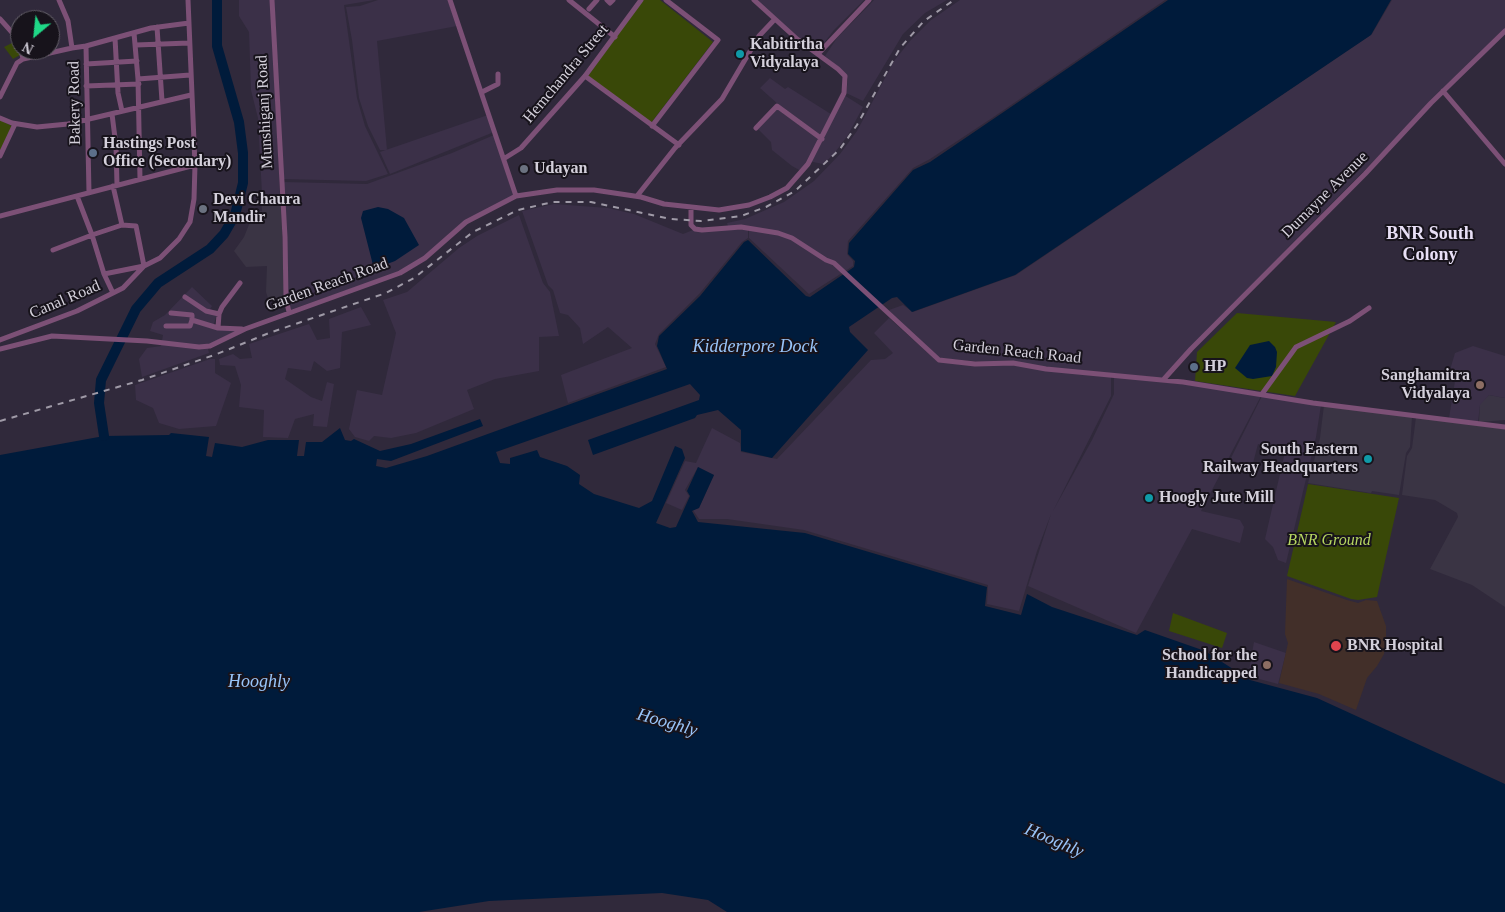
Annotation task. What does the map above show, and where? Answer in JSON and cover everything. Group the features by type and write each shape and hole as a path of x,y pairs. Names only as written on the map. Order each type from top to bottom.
{"street":[{"name":"Bakery Road","path":"59,0 68,21 72,48 86,46 89,193"},
{"name":"Canal Road","path":"0,340 77,312 123,288 144,266 160,258 179,239 190,222 194,199 194,165 188,0"},
{"name":"Munshiganj Road","path":"272,0 285,237 286,300 289,312"},
{"path":"450,0 505,158 516,196"},
{"path":"589,9 597,0"},
{"path":"607,0 610,3 613,0"},
{"name":"Hemchandra Street","path":"505,158 521,148 585,76 641,0"},
{"path":"652,126 718,40 666,0"},
{"path":"691,208 734,208 770,197 787,188 802,173 822,139 844,93 845,76 754,0"},
{"path":"818,54 869,0"},
{"path":"573,1 615,37"},
{"path":"0,19 10,30"},
{"path":"636,196 678,145 722,99 759,36 775,19"},
{"path":"86,46 157,27 188,22"},
{"path":"157,27 160,43 162,101"},
{"name":"Dumayne Avenue","path":"1164,379 1191,349 1365,174 1443,91 1505,31"},
{"path":"134,33 138,81 140,179"},
{"path":"115,38 122,111"},
{"path":"136,45 189,43"},
{"path":"60,51 72,48"},
{"path":"0,97 18,63 22,60"},
{"path":"86,64 137,61"},
{"path":"482,92 498,84 498,74"},
{"path":"86,86 118,85 161,76 190,75"},
{"path":"585,76 678,145"},
{"path":"1443,91 1505,164"},
{"path":"0,118 15,124 37,127 68,124 191,95"},
{"path":"756,128 777,106 822,139"},
{"path":"112,114 116,146 115,186 122,225"},
{"path":"0,156 15,124"},
{"path":"0,216 194,165"},
{"name":"Garden Reach Road","path":"0,349 52,336 147,341 199,347 210,346 245,329 289,312 400,273 425,258 466,222 516,196 557,190 594,190 636,196 664,204 691,208 691,225 695,229 741,227 778,233 792,238 826,260 834,263 939,360 975,364 1013,363 1046,369 1164,379 1313,403 1505,427"},
{"path":"77,196 104,274 113,293"},
{"path":"53,250 122,225 136,226 144,266 104,274"},
{"path":"218,328 219,314 240,283"},
{"path":"185,297 206,311 219,314"},
{"path":"1262,394 1296,347 1350,321 1369,308"},
{"path":"166,326 190,326 192,315 171,313"},
{"path":"192,320 218,328 245,329"}],"shaded area":[{"path":"239,0 271,0 280,194 262,194 258,118 251,90 249,32 239,16"},
{"path":"274,0 374,0 344,5 357,98 365,126 388,174 366,181 282,179"},
{"path":"378,0 448,0 457,26 377,41 387,150 380,150 368,126 359,98 346,7 360,6"},
{"path":"755,0 864,0 834,30 817,52 798,39"},
{"path":"874,0 947,0 925,13 903,34 863,101 846,93 848,79 843,71 825,56 837,38"},
{"path":"960,0 1165,0 992,118 913,168 848,241 847,254 853,261 853,266 809,294 749,238 749,226 728,226 727,223 745,219 784,202 814,181 840,154 857,131 894,61 910,41 931,20"},
{"path":"1392,0 1505,0 1505,29 1300,235 1163,378 939,358 895,320 889,310 903,305 913,312 1016,275 1372,34"},
{"path":"770,78 785,89 788,87 834,116 844,95 863,107 848,135 833,155 823,164 808,161 801,171 772,150 771,142 758,129 779,105 760,88"},
{"path":"488,115 494,132 390,174 380,152"},
{"path":"494,135 514,195 467,220 429,253 399,272 290,310 287,300 283,182 367,184 452,153"},
{"path":"261,195 281,195 284,296 269,301 266,292 267,266 246,267 234,251 244,237 254,212 262,211"},
{"path":"554,204 608,208 634,214 683,234 693,230 748,230 748,238 742,242 700,293 659,334 655,344 666,367 568,403 561,375 632,348 608,327 583,344 580,328 568,315 560,313 522,211"},
{"path":"519,215 543,283 550,292 559,336 539,337 539,371 495,379 467,390 474,409 416,433 391,438 374,436 369,441 355,437 349,429 357,390 382,395 396,333 383,300 407,292 459,248 477,236"},
{"path":"192,287 212,306 210,309 217,313 213,328 239,330 210,344 209,353 142,377 139,359 147,348 161,346 163,335 150,331 153,322 165,315"},
{"path":"361,307 371,325 342,332 340,368 327,371 314,361 311,371 288,368 285,379 311,397 322,401 327,382 334,384 327,427 313,426 314,414 295,419 288,438 263,437 264,410 239,407 241,385 235,366 220,365 219,359 233,354 240,359 252,358 249,344 309,324 317,340 330,338 329,319"},
{"path":"889,318 937,361 1013,365 1111,376 1111,396 1053,511 1092,440 1114,394 1114,376 1206,387 1261,396 1201,511 1240,520 1244,527 1240,543 1192,529 1136,633 1028,586 1051,514 1037,551 1019,611 987,604 988,585 804,530 727,519 699,519 693,510 699,508 714,475 698,467 685,490 689,496 682,510 666,503 685,461 696,463 712,428 740,443 741,452 777,459 871,360 885,359 893,353 874,333"},
{"name":"Sanghamitra Vidyalaya","path":"1473,346 1505,356 1505,398 1489,395 1480,405 1478,422 1449,418 1456,375 1450,370 1455,353"},
{"path":"210,359 215,359 215,373 231,383 216,426 179,429 159,423 153,408 136,400 135,385"},
{"path":"1489,395 1505,398 1505,420 1479,422 1480,404"},
{"path":"1262,396 1321,405 1316,437 1286,563 1278,560 1273,547 1265,539 1285,452 1258,444 1252,467 1230,460"},
{"path":"1324,405 1412,417 1410,447 1406,453 1399,495 1372,491 1371,493 1308,483 1320,438"},
{"path":"1416,417 1505,429 1505,607 1472,585 1430,569 1458,517 1457,513 1435,500 1402,495 1407,456 1412,448"},
{"name":"BNR Hospital","path":"1287,579 1358,603 1366,600 1377,601 1386,626 1384,654 1367,678 1356,710 1319,694 1279,683 1288,643 1285,634"},
{"name":"School for the Handicapped","path":"1254,642 1286,653 1278,684 1248,676"}],"green space":[{"path":"642,0 660,0 713,42 651,123 588,76"},
{"path":"10,44 10,55 4,47"},
{"path":"0,120 12,126 0,151"},
{"path":"1237,313 1336,322 1295,396 1195,381 1197,352"},
{"name":"BNR Ground","path":"1308,484 1399,498 1377,597 1358,600 1351,599 1287,576"},
{"path":"1173,613 1227,633 1222,648 1169,631"}],"water":[{"name":"Hooghly","path":"1168,0 1391,0 1371,35 1015,275 912,312 897,297 892,298 849,327 850,332 868,350 772,458 741,451 741,430 718,410 697,415 695,418 593,455 588,440 699,400 700,395 690,384 496,452 500,463 510,464 510,458 537,450 540,457 567,466 580,475 579,484 594,494 639,508 652,501 675,446 682,449 685,458 656,523 670,528 676,527 690,496 687,491 698,467 714,475 699,508 692,511 698,522 805,533 987,587 985,606 1021,615 1027,594 1052,607 1137,635 1145,630 1205,651 1250,680 1317,698 1505,784 1505,912 727,912 708,900 662,893 489,901 419,912 0,912 0,455 104,436 169,435 171,433 209,437 206,456 212,457 215,443 242,447 268,440 299,440 297,456 304,456 306,442 322,442 340,428 345,440 351,441 354,439 380,451 411,444 480,419 483,426 391,461 377,459 376,466 386,468 427,456 667,369 657,346 659,336 700,296 744,242 748,240 806,296 810,297 854,267 855,261 848,254 849,243 913,170 930,162"},
{"path":"378,207 388,209 404,218 419,245 395,261 374,269 361,218 363,211"},
{"path":"1269,341 1277,352 1276,367 1272,376 1247,378 1235,368 1250,345"}],"waterway":[{"path":"104,436 99,403 101,380 136,309 158,283 210,249 224,234 235,215 243,183 243,153 239,122 217,46 217,0"}],"railway":[{"path":"0,421 142,380 217,354 269,333 386,293 414,278 473,232 518,210 553,202 591,202 671,219 701,221 741,216 766,207 795,191 840,149 857,125 900,48 924,21 954,0"}],"place":[{"name":"Kabitirtha Vidyalaya","path":"740,54"},
{"name":"Hastings Post Office (Secondary)","path":"93,153"},
{"name":"Udayan","path":"524,169"},
{"name":"Devi Chaura Mandir","path":"203,209"},
{"name":"HP","path":"1194,367"},
{"name":"Sanghamitra Vidyalaya","path":"1480,385"},
{"name":"South Eastern Railway Headquarters","path":"1368,459"},
{"name":"Hoogly Jute Mill","path":"1149,498"},
{"name":"BNR Hospital","path":"1336,646"},
{"name":"School for the Handicapped","path":"1267,665"}],"district":[{"name":"BNR South Colony","path":"1430,244"}],"water label":[{"name":"Kidderpore Dock","path":"755,347"}]}
